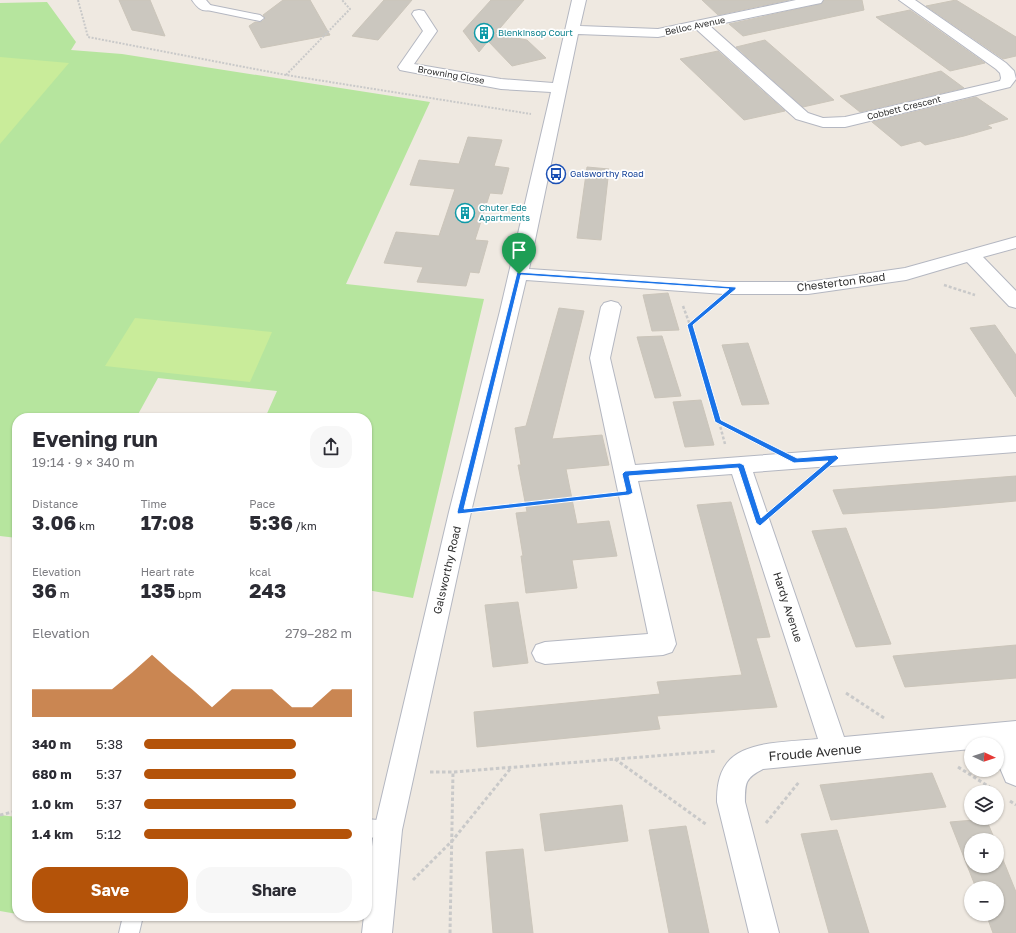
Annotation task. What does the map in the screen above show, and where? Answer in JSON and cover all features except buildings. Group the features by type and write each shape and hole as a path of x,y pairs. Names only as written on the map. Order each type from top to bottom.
{"street":[{"name":"Galsworthy Road","path":"379,924 378,829 460,512 519,274 579,0"},
{"name":"Belloc Avenue","path":"573,30 658,33 816,0"},
{"name":"Cobbett Crescent","path":"700,25 802,116 825,124 845,122 1005,84 1009,78 1007,72 1001,66 906,0"},
{"name":"Browning Close","path":"419,14 430,31 405,67 501,84 560,88"},
{"name":"Chesterton Road","path":"519,274 734,288 808,288 906,274 1016,242"},
{"path":"970,255 1016,302"},
{"path":"545,653 663,644 600,358 611,307"},
{"path":"627,483 740,465 1016,444"},
{"name":"Hardy Avenue","path":"740,465 760,523 829,750"},
{"path":"1007,734 1016,773"},
{"name":"Froude Avenue","path":"764,933 731,802 731,782 741,766 760,757 1007,734"}],"lane":[{"path":"202,3 260,18"},
{"path":"129,933 132,921"}],"path":[{"path":"78,0 88,37 286,75 528,114"},
{"path":"286,75 350,9 342,0"},
{"path":"906,274 979,296"},
{"path":"734,288 690,325 718,422 796,461"},
{"path":"760,523 836,458"},
{"path":"460,512 627,483"},
{"path":"614,759 743,851 829,750"},
{"path":"450,933 453,772 718,751"},
{"path":"379,924 452,841 511,768"},
{"path":"0,815 12,812"}],"green space":[{"path":"47,2 76,42 71,50 122,54 430,102 346,284 484,299 413,598 372,591 372,413 267,413 277,391 158,378 139,413 12,413 12,537 0,536 0,3"},
{"path":"0,57 69,63 0,144"},
{"path":"135,318 272,332 250,382 105,366"},
{"path":"0,815 12,816 12,913 0,911"}],"place":[{"name":"Blenkinsop Court","path":"484,33"},
{"name":"Galsworthy Road","path":"556,174"},
{"name":"Chuter Ede Apartments","path":"465,213"}],"route":[{"path":"519,274 734,288 690,325 718,422 796,461 836,458 760,523 740,465 625,474 629,493 460,512 519,274"}]}
